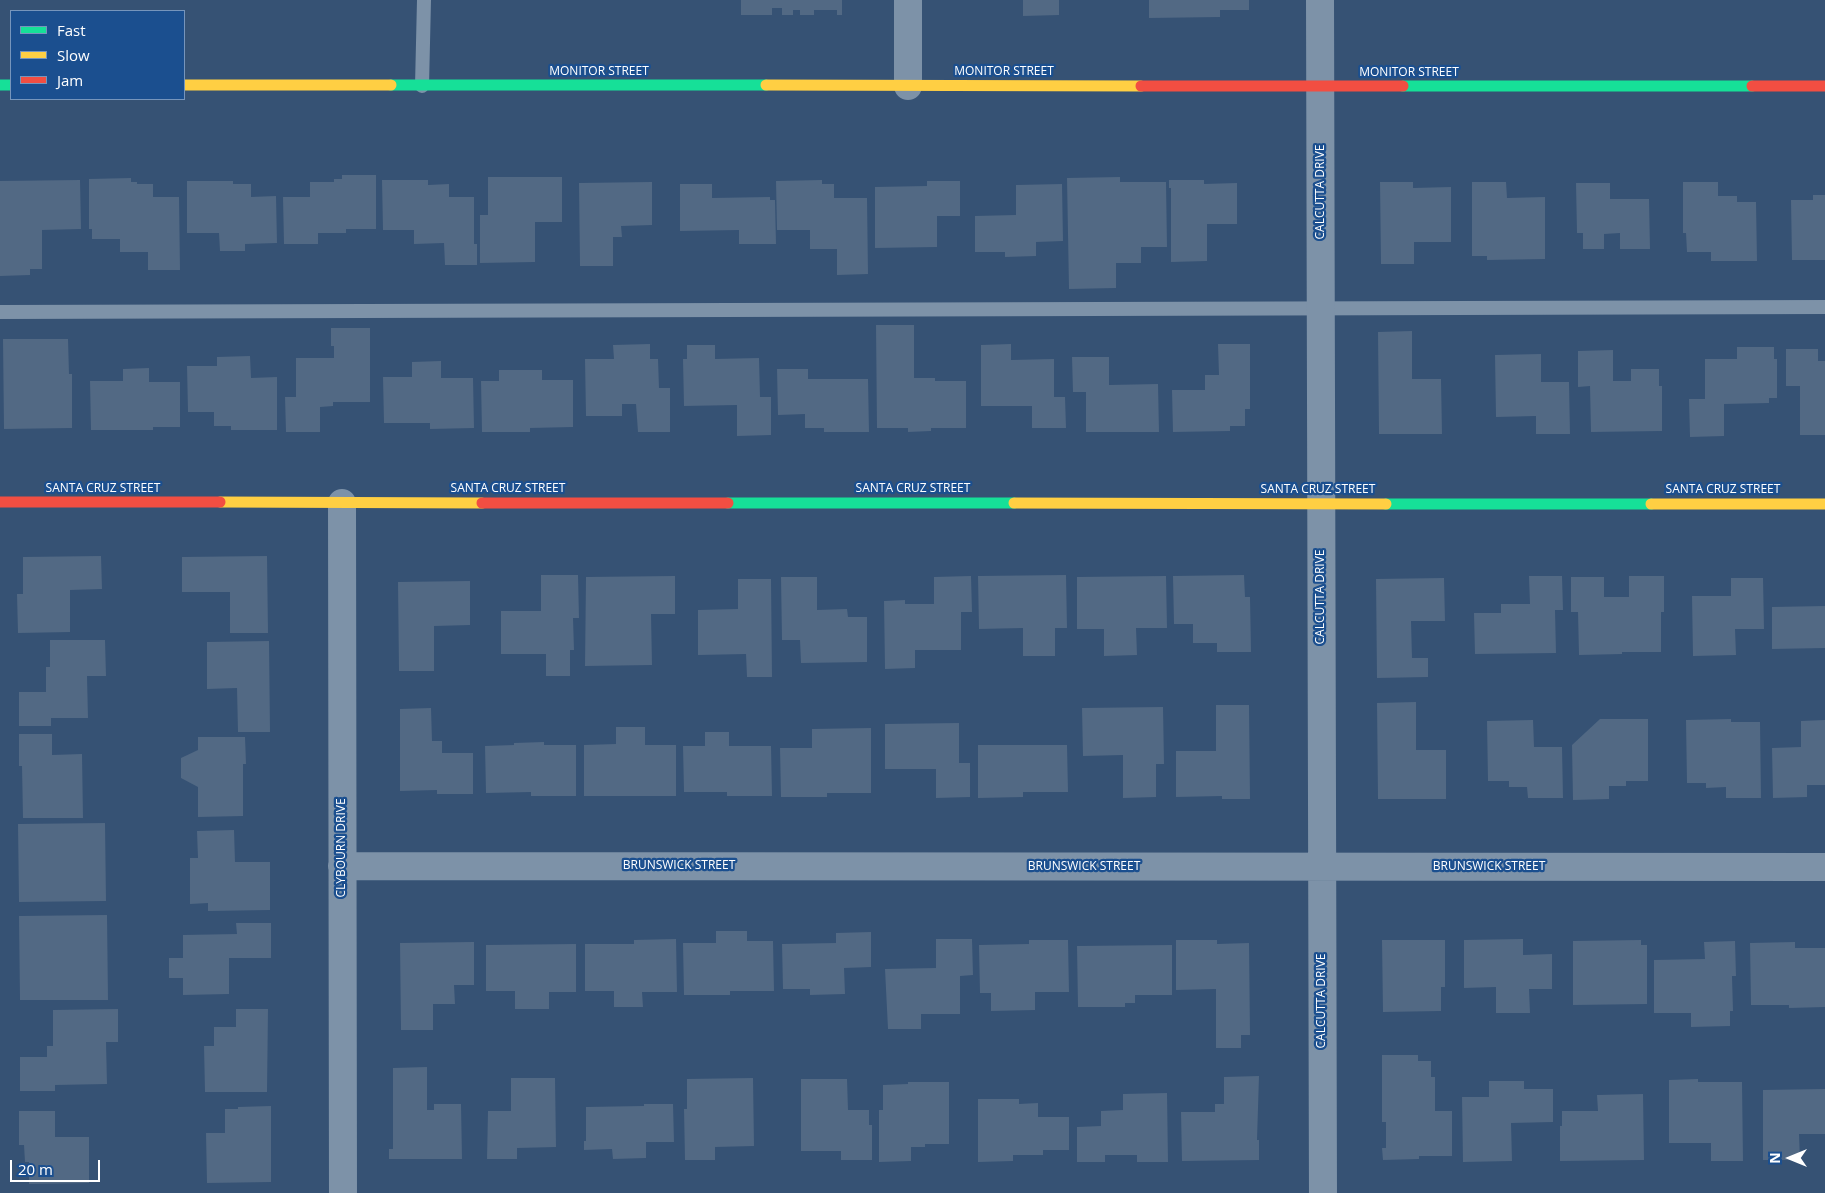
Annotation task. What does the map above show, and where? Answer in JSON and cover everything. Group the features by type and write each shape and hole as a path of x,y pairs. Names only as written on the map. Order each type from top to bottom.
{"street":[{"path":"908,0 908,86"},
{"name":"CALCUTTA DRIVE","path":"1320,0 1323,1193"},
{"name":"MONITOR STREET","path":"185,86 1825,86"},
{"name":"SANTA CRUZ STREET","path":"0,502 1825,504"},
{"name":"CLYBOURN DRIVE","path":"342,503 342,1193"},
{"name":"BRUNSWICK STREET","path":"342,866 1825,868"}],"lane":[{"path":"422,86 424,0"},
{"path":"0,312 1825,307"}],"building":[{"path":"741,0 842,0 842,15 837,15 837,10 814,10 814,15 800,15 800,10 793,10 793,15 782,15 782,8 772,8 772,15 741,15"},
{"path":"1023,0 1059,0 1059,15 1023,16"},
{"path":"1149,0 1249,0 1249,10 1220,10 1220,17 1149,18"},
{"path":"342,175 376,175 376,229 346,229 346,233 318,233 318,244 284,244 283,197 310,197 310,182 334,182 334,179 342,179"},
{"path":"488,177 562,177 562,222 535,222 535,262 480,263 480,215 488,215"},
{"path":"1120,177 1120,182 1166,182 1167,247 1141,247 1141,263 1116,263 1116,288 1069,289 1067,178"},
{"path":"131,178 131,182 137,182 137,184 153,184 153,197 179,197 180,270 148,270 148,252 120,252 120,239 92,239 92,229 89,229 89,179"},
{"path":"80,180 81,229 42,230 42,269 30,269 30,275 0,276 0,181"},
{"path":"382,180 428,180 428,185 449,184 449,197 474,197 474,244 477,244 477,265 445,265 444,243 414,244 414,230 383,230"},
{"path":"822,180 822,184 834,184 834,198 867,198 868,274 837,275 837,249 810,249 810,230 777,230 776,181"},
{"path":"1169,180 1204,180 1204,184 1237,183 1237,224 1207,224 1207,261 1171,262 1171,188 1169,188"},
{"path":"187,181 233,181 233,184 251,184 251,197 276,196 277,243 245,244 245,251 220,251 219,233 187,233"},
{"path":"927,181 960,181 960,216 937,216 937,247 875,248 875,187 927,186"},
{"path":"652,182 652,225 621,226 622,237 613,237 613,266 580,266 579,183"},
{"path":"1380,182 1413,182 1413,188 1451,187 1451,242 1414,242 1414,264 1381,264"},
{"path":"1472,182 1506,182 1507,198 1545,197 1545,259 1487,260 1487,256 1472,256"},
{"path":"1683,182 1718,182 1718,196 1737,196 1737,202 1756,202 1757,261 1711,261 1711,252 1687,252 1686,233 1683,233"},
{"path":"1576,183 1610,183 1610,199 1649,199 1650,249 1620,249 1620,233 1604,234 1604,249 1583,249 1583,233 1577,233"},
{"path":"680,184 712,184 712,198 770,197 770,200 775,200 776,244 739,244 739,230 680,231"},
{"path":"1062,184 1063,241 1036,242 1036,256 1005,257 1005,252 975,252 975,216 1016,215 1016,185"},
{"path":"1813,195 1825,195 1825,260 1792,260 1791,200 1813,200"},
{"path":"876,325 914,325 914,378 935,378 935,381 966,381 966,428 931,428 931,431 908,432 908,428 877,428"},
{"path":"331,328 370,328 370,402 333,402 333,406 320,407 320,432 286,432 285,397 296,397 296,358 334,358 334,346 331,346"},
{"path":"1412,331 1412,379 1441,379 1442,434 1379,434 1378,332"},
{"path":"3,339 68,339 69,374 72,374 72,428 4,429"},
{"path":"650,344 650,359 658,359 659,388 670,388 670,432 638,432 636,404 622,404 622,416 586,416 585,359 614,359 613,345"},
{"path":"1011,344 1011,360 1054,359 1054,397 1065,397 1066,428 1032,428 1032,406 981,406 981,345"},
{"path":"1218,344 1250,344 1250,409 1245,409 1245,426 1230,426 1230,431 1173,432 1172,390 1205,390 1205,375 1219,375"},
{"path":"687,345 715,345 715,359 759,358 760,397 771,397 771,435 737,436 737,405 684,406 683,359 687,359"},
{"path":"1737,347 1774,347 1774,359 1777,359 1777,398 1769,398 1769,403 1724,404 1724,436 1690,437 1689,399 1705,399 1705,359 1737,359"},
{"path":"1786,349 1818,349 1818,361 1825,361 1825,435 1800,435 1800,386 1786,386"},
{"path":"1613,350 1613,381 1631,381 1631,369 1659,369 1659,386 1662,386 1662,431 1591,432 1590,386 1578,387 1578,351"},
{"path":"1541,354 1541,382 1569,382 1570,434 1536,434 1536,416 1496,417 1495,355"},
{"path":"250,356 251,378 277,377 277,430 231,430 231,426 214,426 214,412 188,412 187,366 217,366 217,357"},
{"path":"1072,357 1109,357 1109,385 1158,384 1159,432 1086,432 1086,392 1073,392"},
{"path":"441,361 441,378 473,378 474,428 430,429 430,423 384,423 383,377 412,377 412,362"},
{"path":"149,368 149,382 180,382 180,427 153,427 153,430 91,430 90,381 123,381 123,369"},
{"path":"777,369 808,369 808,379 868,379 869,432 824,432 824,428 805,428 805,414 778,415"},
{"path":"499,370 542,370 542,380 573,380 573,427 530,428 530,432 482,432 481,381 499,381"},
{"path":"101,556 102,589 70,590 70,632 18,633 17,594 23,594 23,557"},
{"path":"267,556 268,633 230,633 230,592 182,592 182,557"},
{"path":"541,575 578,575 579,618 573,618 574,650 570,650 570,676 546,676 546,654 501,654 501,611 541,611"},
{"path":"1066,575 1067,628 1055,628 1055,656 1023,656 1023,628 979,629 978,576"},
{"path":"1244,575 1245,597 1250,597 1251,652 1217,652 1217,643 1193,643 1193,624 1174,624 1173,576"},
{"path":"675,576 675,614 651,614 652,665 585,666 586,577"},
{"path":"971,576 972,612 961,612 961,650 915,650 915,668 885,669 884,601 905,600 905,604 934,604 934,577"},
{"path":"1166,576 1167,628 1136,628 1137,655 1104,656 1104,629 1077,629 1077,577"},
{"path":"1529,576 1562,576 1563,610 1555,610 1556,653 1475,654 1474,613 1501,613 1501,604 1530,604"},
{"path":"1629,576 1664,576 1664,612 1661,612 1661,652 1579,655 1578,612 1571,612 1571,577 1604,577 1604,597 1629,597"},
{"path":"781,577 817,577 817,610 847,609 848,617 867,617 867,662 801,663 800,640 782,640"},
{"path":"1444,578 1445,621 1411,621 1412,658 1428,658 1428,677 1377,678 1376,579"},
{"path":"1731,578 1763,578 1764,629 1735,629 1736,655 1693,656 1692,596 1731,596"},
{"path":"738,579 771,579 772,677 747,677 746,654 698,655 698,610 738,609"},
{"path":"470,581 470,625 434,626 434,671 399,671 398,582"},
{"path":"1825,606 1825,648 1772,649 1772,607"},
{"path":"50,640 105,640 106,676 87,676 88,718 51,718 51,726 19,726 19,692 46,692 46,667 50,667"},
{"path":"269,641 270,732 238,732 237,688 207,689 207,642"},
{"path":"1416,702 1416,750 1446,750 1446,799 1378,799 1377,703"},
{"path":"1216,705 1249,705 1250,799 1222,799 1222,796 1176,797 1176,751 1216,751"},
{"path":"1163,707 1164,764 1156,764 1156,797 1123,798 1123,755 1083,756 1082,708"},
{"path":"431,708 432,741 442,741 442,753 473,753 473,794 437,794 437,790 400,791 400,709"},
{"path":"1600,719 1648,719 1648,781 1626,781 1626,786 1609,786 1609,799 1573,800 1572,745"},
{"path":"1731,719 1731,722 1760,722 1761,798 1726,798 1726,787 1706,788 1706,783 1687,783 1686,720"},
{"path":"1533,720 1534,747 1562,747 1563,798 1528,798 1527,787 1509,787 1509,781 1488,781 1487,721"},
{"path":"1825,720 1825,785 1807,785 1807,797 1773,798 1772,748 1801,747 1801,721"},
{"path":"959,723 959,763 970,763 970,797 936,798 936,769 885,769 885,724"},
{"path":"616,727 645,727 645,745 676,745 676,796 584,796 584,745 616,744"},
{"path":"871,728 871,793 827,793 827,797 781,797 780,748 812,748 812,729"},
{"path":"705,732 729,732 729,746 771,746 772,796 727,796 727,792 684,792 683,746 705,746"},
{"path":"19,734 52,734 52,755 82,754 83,818 23,818 22,766 19,766"},
{"path":"198,737 245,737 246,764 243,764 243,816 198,817 198,787 181,778 181,758 198,750"},
{"path":"544,742 544,745 576,745 576,796 531,796 531,792 486,793 485,746"},
{"path":"978,745 1067,745 1068,792 1023,792 1023,797 978,798"},
{"path":"105,823 106,901 19,902 18,824"},
{"path":"234,830 235,862 270,862 270,910 208,911 208,903 190,904 190,858 198,858 197,831"},
{"path":"107,915 108,1000 20,1000 19,916"},
{"path":"236,923 271,923 271,958 229,958 229,994 183,995 183,978 169,978 169,958 183,958 183,935 237,934"},
{"path":"716,931 747,931 747,941 773,941 774,991 730,991 730,995 684,995 683,943 716,943"},
{"path":"871,932 871,967 844,968 845,994 810,995 810,989 783,989 782,944 836,943 836,933"},
{"path":"676,939 677,992 642,992 643,1007 614,1007 614,991 585,991 585,944 634,944 634,940"},
{"path":"936,939 972,939 973,975 960,976 960,1014 921,1014 921,1029 888,1029 885,969 936,968"},
{"path":"1523,939 1523,955 1552,954 1552,989 1529,989 1530,1013 1496,1013 1496,987 1464,988 1464,940"},
{"path":"1029,940 1068,940 1069,992 1035,992 1035,1010 991,1011 991,993 980,993 979,945 1029,944"},
{"path":"1176,940 1217,940 1217,944 1249,943 1250,1035 1241,1035 1241,1048 1216,1048 1216,989 1176,990"},
{"path":"1382,940 1445,940 1445,987 1441,987 1441,1011 1383,1012"},
{"path":"1641,940 1641,945 1647,945 1647,1004 1573,1005 1573,941"},
{"path":"1735,941 1736,976 1732,976 1733,1011 1730,1011 1730,1026 1691,1027 1691,1013 1654,1013 1654,960 1705,959 1704,942"},
{"path":"474,942 474,985 454,985 455,1004 433,1004 433,1030 401,1030 400,943"},
{"path":"1795,942 1795,948 1825,948 1825,1007 1789,1008 1789,1005 1751,1005 1750,943"},
{"path":"576,944 576,992 549,992 549,1009 515,1009 515,991 486,991 486,945"},
{"path":"1172,945 1172,995 1135,995 1135,1003 1125,1003 1125,1007 1078,1007 1077,946"},
{"path":"118,1009 118,1042 106,1042 107,1084 55,1085 55,1091 20,1091 20,1057 47,1057 47,1046 53,1046 53,1010"},
{"path":"236,1009 268,1009 267,1092 205,1092 204,1046 214,1046 214,1027 236,1027"},
{"path":"1382,1055 1418,1055 1418,1061 1431,1061 1431,1077 1435,1077 1435,1111 1452,1111 1452,1156 1419,1156 1419,1159 1383,1160 1382,1148 1386,1148 1386,1122 1382,1122"},
{"path":"427,1067 427,1110 434,1110 434,1104 461,1104 462,1159 389,1159 389,1149 393,1149 393,1068"},
{"path":"1259,1076 1257,1140 1259,1140 1259,1160 1182,1161 1181,1112 1215,1112 1215,1104 1224,1104 1224,1077"},
{"path":"511,1078 555,1078 556,1147 517,1148 517,1159 487,1159 488,1111 511,1111"},
{"path":"753,1078 754,1146 715,1147 715,1160 685,1160 684,1109 687,1109 687,1079"},
{"path":"801,1079 847,1079 848,1110 869,1110 869,1125 872,1125 872,1160 841,1160 841,1151 801,1151"},
{"path":"1698,1079 1698,1082 1742,1082 1743,1161 1711,1161 1711,1143 1669,1143 1669,1080"},
{"path":"1489,1081 1524,1081 1524,1089 1553,1089 1553,1122 1511,1123 1512,1161 1463,1162 1462,1097 1489,1097"},
{"path":"908,1082 949,1082 949,1144 925,1144 925,1147 911,1147 911,1161 879,1162 879,1110 883,1110 883,1085 908,1084"},
{"path":"1825,1089 1825,1134 1799,1134 1800,1160 1763,1160 1763,1090"},
{"path":"1167,1093 1168,1162 1137,1162 1137,1155 1105,1155 1105,1162 1077,1162 1077,1127 1101,1126 1101,1111 1123,1110 1123,1094"},
{"path":"1643,1094 1644,1160 1560,1161 1562,1111 1598,1111 1597,1095"},
{"path":"978,1099 1019,1099 1019,1104 1038,1103 1038,1117 1069,1117 1069,1150 1043,1150 1043,1155 1013,1155 1013,1161 978,1162"},
{"path":"644,1104 673,1104 674,1142 646,1142 646,1158 613,1159 612,1149 584,1150 584,1141 586,1141 586,1107 644,1106"},
{"path":"271,1106 271,1182 207,1183 206,1133 225,1133 225,1109"},
{"path":"19,1111 55,1111 55,1137 89,1137 89,1183 29,1184 29,1162 25,1162 24,1145 19,1145"}],"traffic: fast":[{"path":"0,85 10,85"},
{"path":"391,85 766,85"},
{"path":"1403,86 1752,86"},
{"path":"728,503 1014,503"},
{"path":"1386,504 1651,504"}],"traffic: slow":[{"path":"185,85 391,85"},
{"path":"766,85 1141,86"},
{"path":"220,502 482,503"},
{"path":"1014,503 1386,504"},
{"path":"1651,504 1825,504"}],"traffic: jam":[{"path":"1141,86 1403,86"},
{"path":"1752,86 1825,86"},
{"path":"0,502 220,502"},
{"path":"482,503 728,503"}]}
